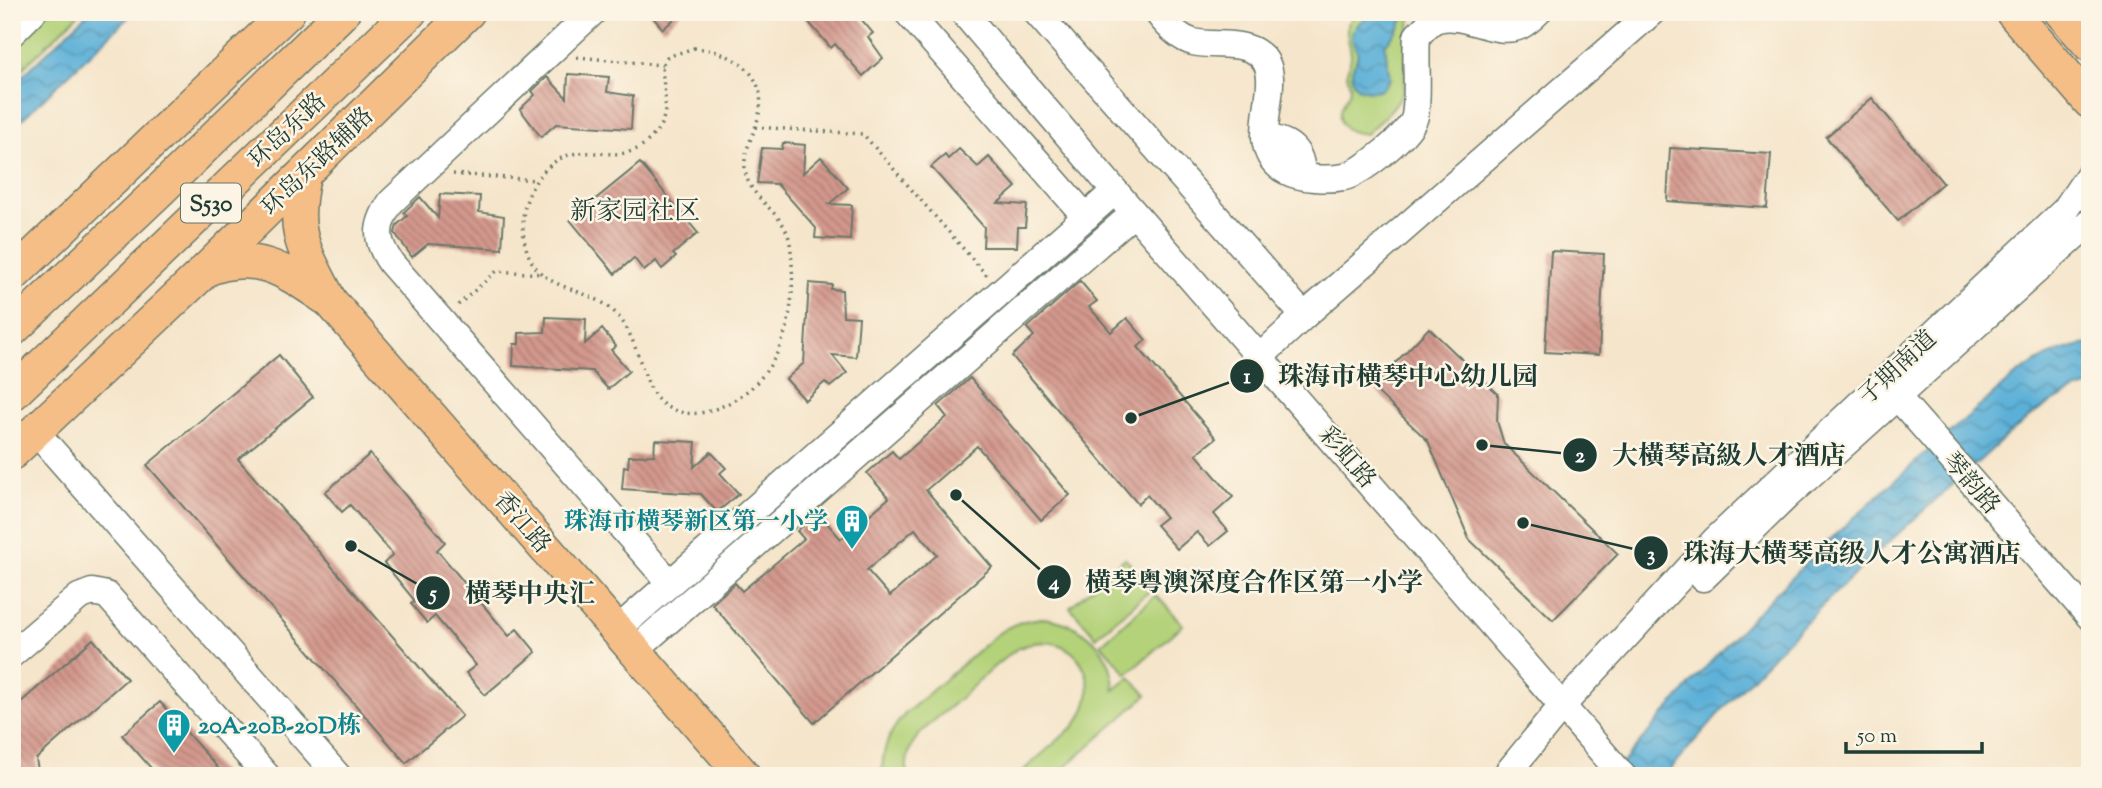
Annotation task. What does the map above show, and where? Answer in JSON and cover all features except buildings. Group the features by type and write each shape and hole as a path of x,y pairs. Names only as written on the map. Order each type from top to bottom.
{"main road":[{"path":"12,276 288,12"},
{"name":"环岛东路","path":"12,330 343,12"},
{"name":"环岛东路","path":"12,394 410,12"},
{"name":"环岛东路辅路","path":"24,442 207,269 468,12"},
{"path":"2012,12 2085,102"},
{"path":"2062,12 2090,45"},
{"path":"304,174 298,201 299,229 307,255 330,301"},
{"path":"207,269 233,262 260,262 285,272 330,301"},
{"name":"香江路","path":"330,301 744,776"}],"street":[{"path":"12,33 33,12"},
{"path":"593,12 391,202 381,216 378,233 381,249 391,263 670,583"},
{"path":"907,12 1086,217"},
{"name":"彩虹路","path":"963,12 1115,191 1617,768"},
{"path":"1036,12 1304,316"},
{"path":"1157,12 1172,29 1191,41 1248,48 1262,56 1270,71 1265,137 1269,155 1285,171 1303,176 1345,177 1360,169 1402,136 1415,118 1417,36 1428,25 1438,19 1455,18 1502,28 1520,27 1538,12"},
{"path":"1261,356 1652,12"},
{"name":"子期南道","path":"1505,776 1787,496 1889,388 2065,210 2090,173"},
{"path":"626,640 670,583 1115,191"},
{"path":"626,640 1134,212"},
{"name":"子期南道","path":"1889,388 2090,222"},
{"name":"琴韵路","path":"1889,388 2090,617"},
{"path":"24,442 338,776"},
{"path":"12,654 79,597 92,592 107,594 267,776"},
{"name":"子期南道","path":"1528,776 1567,713"}],"path":[{"path":"560,43 572,57 662,65"},
{"path":"694,48 713,49 730,56 745,67 755,82 760,99 759,116 745,150 744,170 751,188 785,226 790,241 790,309 775,360 748,392 731,402 695,415 677,412 661,403 650,389 629,331 612,310 590,295 565,286 544,274 528,255 523,226 526,200 536,180 547,169 567,156 578,153 617,156 649,141 660,127 666,110 667,93 662,65 667,57 694,48"},
{"path":"755,127 863,134 1001,292"},
{"path":"437,159 451,174 536,180"},
{"path":"440,320 497,271 544,274"}],"green space":[{"path":"43,12 81,12 12,79 12,45"},
{"path":"1360,12 1410,12 1411,16 1405,49 1404,88 1393,107 1366,134 1347,129 1340,119 1350,88 1347,72 1351,56 1347,28 1353,17"},
{"path":"1125,558 1152,589 1096,637 1070,607"},
{"path":"1156,595 1183,625 1127,674 1101,644"},
{"path":"1042,618 1070,625 1093,640 1108,662 1114,690 1130,677 1147,695 1055,776 1017,776 1074,726 1088,698 1088,683 1077,657 1066,648 1051,643 1028,644 987,672 919,735 909,753 907,776 882,776 887,742 905,714 996,635 1018,623"}],"water":[{"path":"89,12 134,12 12,129 12,86"},
{"path":"1380,12 1403,12 1404,16 1385,46 1390,79 1382,89 1371,91 1357,87 1352,78 1358,53 1352,36 1359,23"},
{"path":"2090,344 2090,386 2055,400 2023,422 1886,545 1735,695 1665,776 1612,776 1691,683 1747,623 1877,496 2012,378 2049,356"}],"place":[{"name":"珠海市横琴中心幼儿园","path":"1131,418"},
{"name":"大橫琴高級人才酒店","path":"1482,445"},
{"name":"横琴粤澳深度合作区第一小学","path":"956,495"},
{"name":"珠海大横琴高级人才公寓酒店","path":"1523,523"},
{"name":"横琴中央汇","path":"351,546"},
{"name":"珠海市横琴新区第一小学","path":"852,551"},
{"name":"20A-20B-20D栋","path":"174,755"}],"district":[{"name":"新家园社区","path":"635,210"}]}
